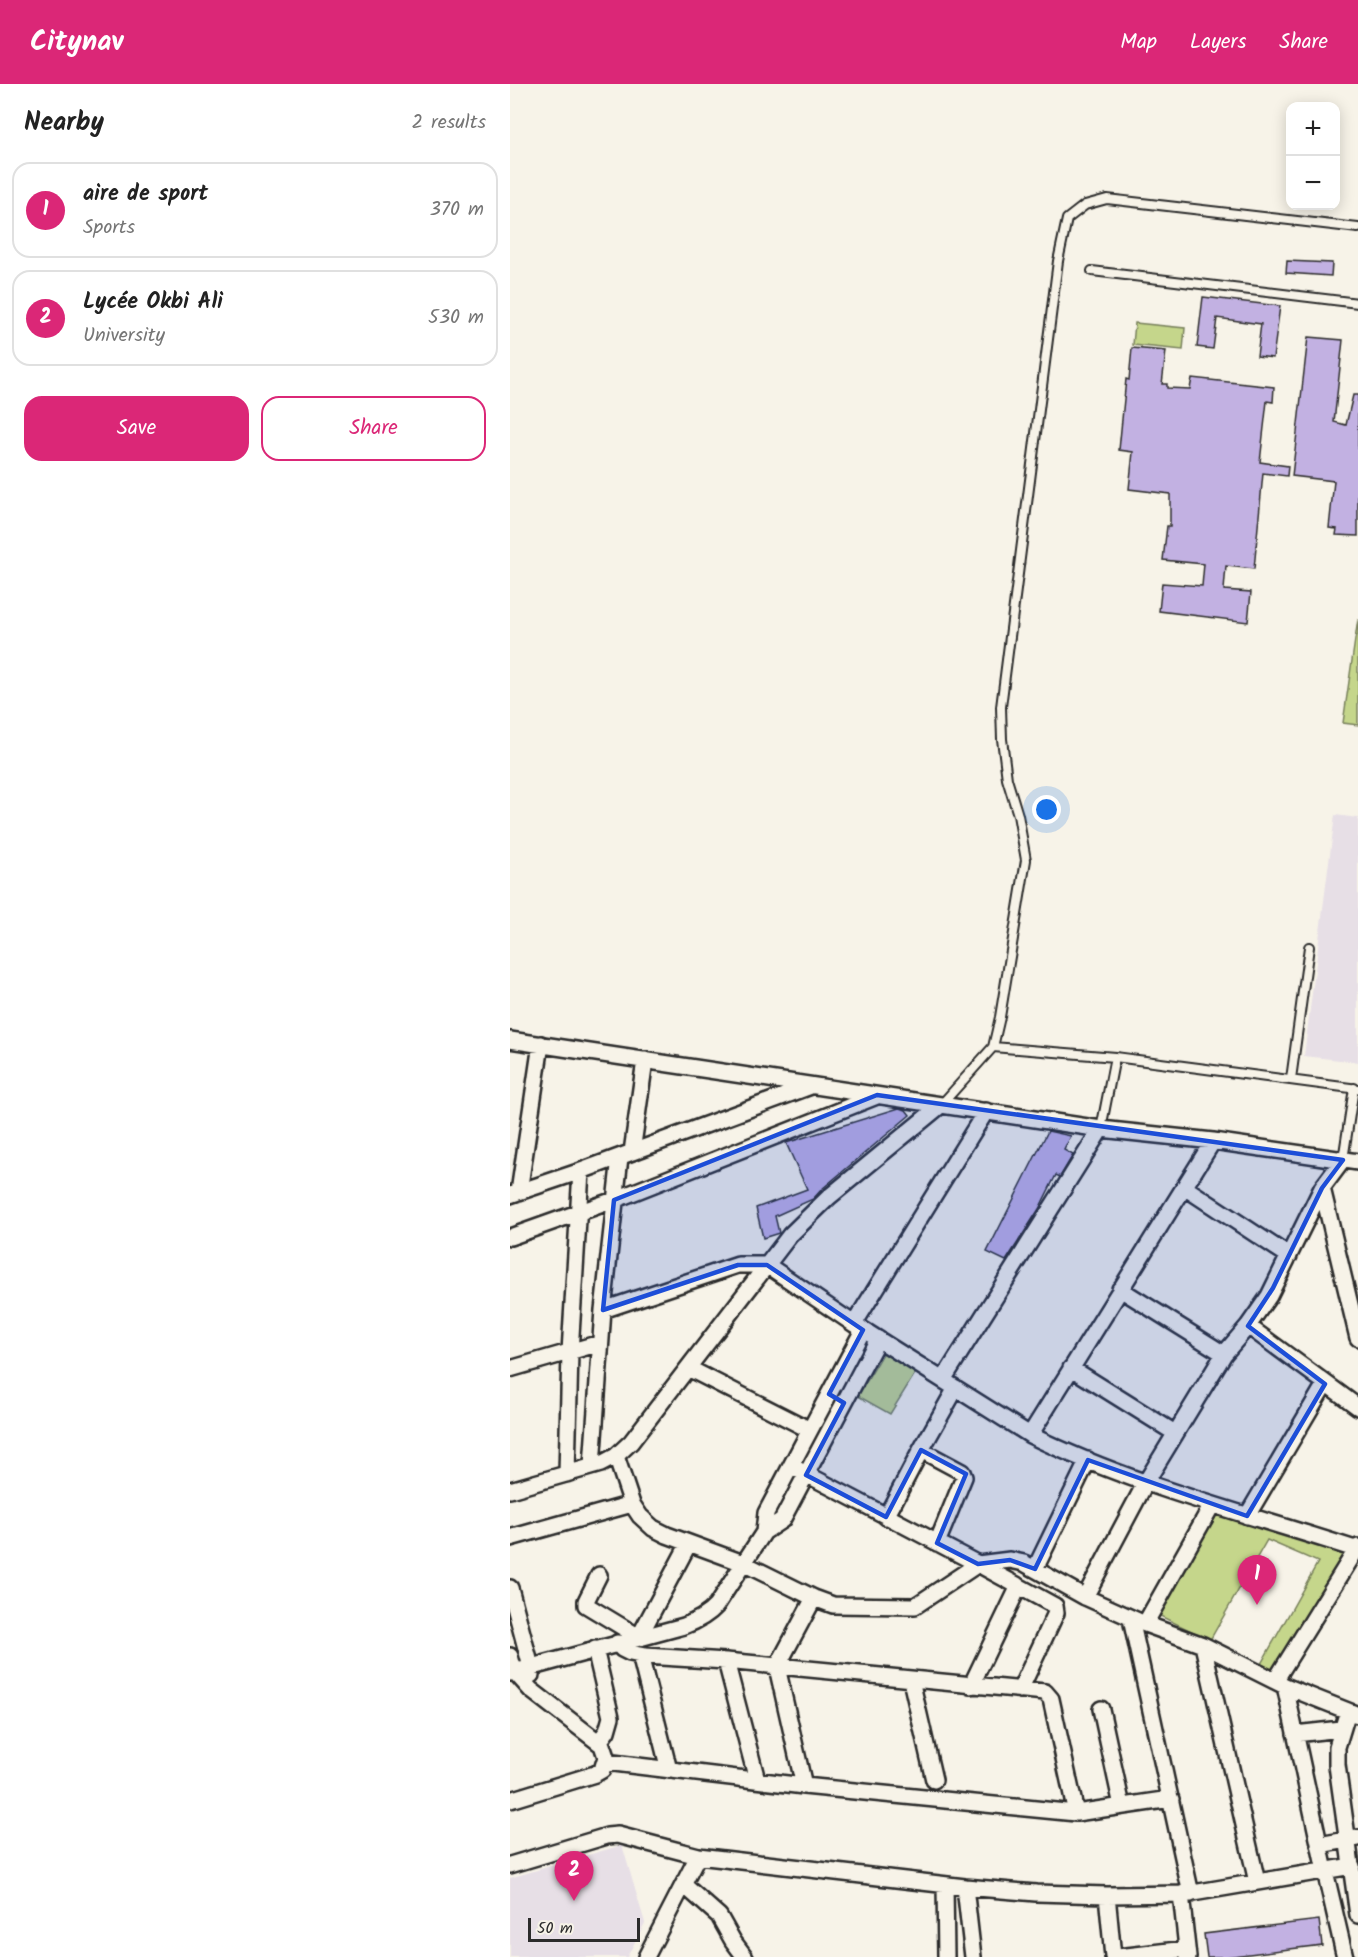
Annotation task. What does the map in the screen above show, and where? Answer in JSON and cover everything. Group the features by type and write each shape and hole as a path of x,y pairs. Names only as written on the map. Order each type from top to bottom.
{"street":[{"path":"510,1040 1101,1129 1212,1141 1350,1161"},
{"path":"541,1044 514,1194 814,1085"},
{"path":"592,1466 600,1343 614,1200 645,1060"},
{"path":"510,1237 614,1200 877,1095"},
{"path":"510,1490 592,1466 616,1456 632,1442 790,1235 829,1197 941,1105"},
{"path":"764,1532 766,1513 829,1394 859,1327 986,1111"},
{"path":"886,1517 921,1450 949,1384 1101,1129"},
{"path":"1030,1435 1212,1141"},
{"path":"1085,1597 1146,1482 1175,1433 1224,1354 1269,1296 1322,1188 1350,1161"},
{"path":"567,1474 570,1352 581,1171"},
{"path":"1184,1187 1289,1256"},
{"path":"1322,1188 1358,1338"},
{"path":"603,1310 738,1265 767,1265 879,1340 1030,1435 1146,1482 1212,1505 1357,1549 1280,1683 1295,1734 1345,1957"},
{"path":"1120,1289 1224,1354"},
{"path":"1248,1326 1358,1407"},
{"path":"512,1672 684,1626 702,1619 716,1606 764,1532 782,1520 879,1340"},
{"path":"510,1370 600,1343"},
{"path":"687,1368 810,1430"},
{"path":"1071,1368 1175,1433"},
{"path":"1247,1516 1325,1384"},
{"path":"829,1394 844,1403"},
{"path":"921,1450 962,1472 964,1477 937,1543"},
{"path":"616,1456 633,1504 640,1516 653,1528 743,1563 833,1605 915,1606 978,1564 1010,1560 1024,1563 1085,1597 1138,1621 1203,1645 1280,1683 1353,1713 1341,1729 1337,1747 1337,1765 1353,1839 1352,1866 1358,1915"},
{"path":"1035,1569 1088,1460"},
{"path":"791,1466 1055,1606 1057,1610 1020,1690"},
{"path":"510,1538 633,1504"},
{"path":"1118,1957 1188,1953 1186,1894 1138,1621 1212,1505"},
{"path":"639,1637 688,1543"},
{"path":"599,1575 586,1605 639,1637"},
{"path":"971,1686 1019,1586"},
{"path":"511,1596 531,1667 531,1690"},
{"path":"804,1786 777,1668 814,1598"},
{"path":"617,1643 622,1649 640,1655 726,1661 777,1668 1045,1692 1051,1698 1076,1813"},
{"path":"1203,1645 1257,1882"},
{"path":"595,1649 612,1717 607,1731 599,1742"},
{"path":"640,1655 669,1770"},
{"path":"510,1656 512,1672 531,1690 599,1742 606,1757 602,1770 589,1777 510,1800"},
{"path":"726,1661 757,1780"},
{"path":"911,1680 934,1780"},
{"path":"1101,1709 1122,1806"},
{"path":"1295,1734 1341,1729"},
{"path":"605,1762 804,1786 1076,1813 1171,1799"},
{"path":"510,1865 607,1836 618,1835 698,1856 945,1885 1036,1893 1186,1894 1352,1866"},
{"path":"1319,1845 1353,1839"},
{"path":"646,1957 698,1856"},
{"path":"684,1885 719,1916 733,1941 746,1957"},
{"path":"945,1885 946,1957"},
{"path":"965,1887 973,1957"},
{"path":"1107,1895 1113,1957"}],"lane":[{"path":"941,1105 993,1047 1026,860 1018,815 1007,779 1000,707 1058,261 1067,219 1085,205 1107,199 1358,228"},
{"path":"1092,271 1358,303"},
{"path":"1291,1079 1309,947"},
{"path":"993,1047 1115,1057 1356,1088 1350,1161"},
{"path":"1101,1129 1115,1057"}],"highlighted area":[{"path":"877,1095 1343,1160 1322,1188 1273,1288 1248,1326 1325,1384 1247,1516 1088,1460 1035,1569 1010,1560 978,1564 937,1543 966,1474 921,1450 886,1517 806,1475 844,1403 829,1394 863,1330 767,1265 738,1265 603,1310 614,1200"}],"shaded area":[{"path":"1335,815 1358,818 1358,1062 1304,1056"},
{"path":"622,1845 645,1923 627,1957 510,1957 510,1878"}],"green space":[{"path":"1135,323 1185,328 1183,350 1133,345"},
{"path":"1358,619 1358,725 1343,723"},
{"path":"884,1352 916,1372 890,1414 858,1396"},
{"path":"1216,1515 1345,1553 1274,1670 1261,1664 1318,1562 1267,1540 1210,1640 1156,1614"}],"building":[{"path":"1287,261 1332,263 1331,276 1286,273"},
{"path":"1203,297 1280,306 1273,358 1257,356 1261,324 1217,318 1213,349 1197,347"},
{"path":"1308,337 1343,340 1334,422 1346,425 1353,395 1358,395 1358,536 1336,535 1337,529 1329,528 1334,481 1292,476"},
{"path":"1132,348 1166,351 1162,384 1167,384 1167,388 1190,389 1192,378 1274,387 1273,402 1267,401 1260,462 1288,466 1287,476 1263,473 1254,569 1226,566 1224,590 1251,592 1248,622 1159,611 1162,583 1202,586 1204,564 1163,560 1167,526 1170,526 1170,494 1129,489 1133,452 1119,450 1126,379 1129,380"},
{"path":"899,1108 906,1110 910,1115 813,1199 775,1216 779,1233 763,1238 756,1208 807,1189 786,1143"},
{"path":"1048,1131 1071,1136 1064,1150 1073,1155 1060,1177 1056,1175 1039,1209 1006,1261 987,1252"},
{"path":"1319,1920 1322,1945 1225,1957 1207,1957 1204,1934"}],"place":[{"name":"aire de sport","path":"1257,1605"},
{"name":"Lycée Okbi Ali","path":"574,1901"}]}
